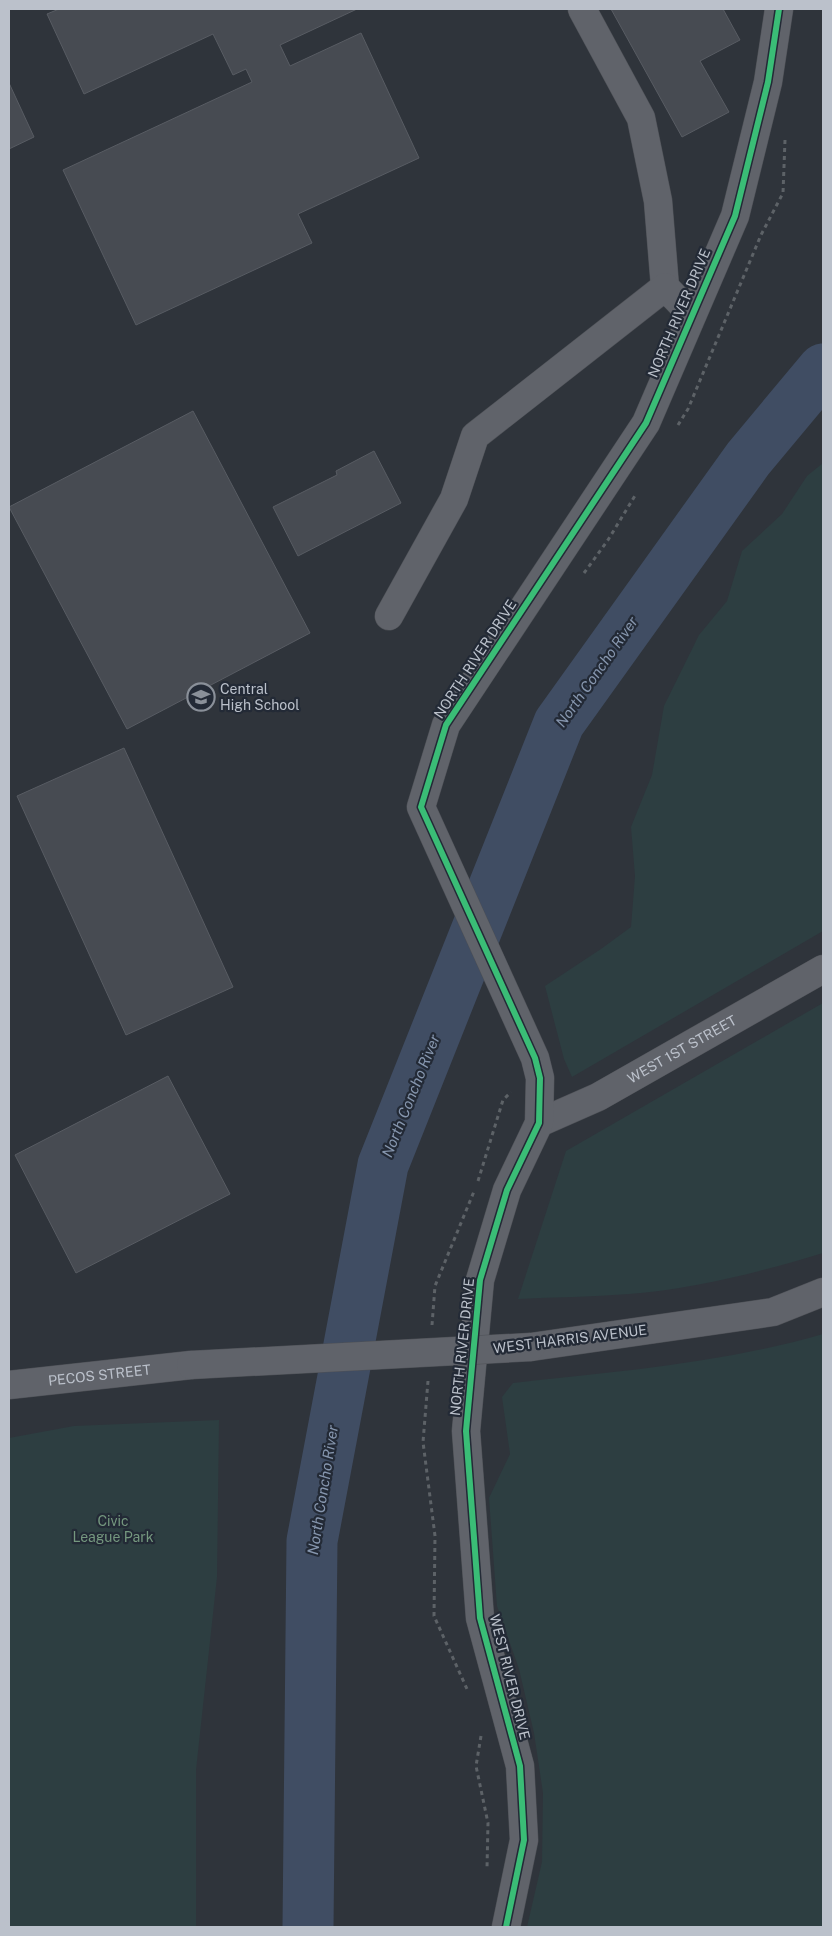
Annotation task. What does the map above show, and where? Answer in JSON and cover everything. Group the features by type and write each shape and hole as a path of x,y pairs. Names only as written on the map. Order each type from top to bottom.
{"street":[{"path":"582,9 641,118 658,201 665,287 692,315"},
{"name":"NORTH RIVER DRIVE","path":"466,1431 480,1280 507,1190 539,1122 540,1078 535,1058 422,807 446,725 646,423 734,216 768,82 779,9"},
{"path":"389,616 454,499 475,436 665,287"},
{"name":"WEST 1ST STREET","path":"539,1122 598,1097 823,969"},
{"name":"WEST HARRIS AVENUE","path":"191,1365 531,1347 773,1312 823,1292"},
{"name":"PECOS STREET","path":"9,1384 191,1365"},
{"name":"WEST RIVER DRIVE","path":"466,1431 480,1618 520,1766 524,1840 506,1927"}],"green space":[{"path":"823,463 823,931 572,1077 564,1059 545,986 631,927 635,876 631,827 652,775 664,706 699,635 727,601 742,551 782,514 807,476"},
{"path":"823,1003 823,1253 752,1273 703,1284 653,1292 518,1299 566,1151"},
{"path":"823,1334 823,1927 527,1927 542,1862 543,1793 534,1733 519,1669 497,1606 489,1498 510,1454 502,1397 513,1383 708,1359 785,1344"},
{"name":"Civic League Park","path":"219,1420 217,1577 196,1770 196,1927 9,1927 9,1438 74,1426"}],"building":[{"path":"59,9 357,9 280,45 290,66 361,33 419,158 298,214 312,243 136,325 63,170 252,82 246,69 233,75 213,34 84,94 47,14"},
{"path":"611,9 723,9 740,40 700,61 729,112 682,137"},
{"path":"9,83 34,137 9,149"},
{"path":"193,411 310,633 127,729 9,507"},
{"path":"374,451 401,503 298,556 273,507 337,475 336,471"},
{"path":"124,748 233,987 126,1035 17,796"},
{"path":"168,1076 230,1194 76,1273 15,1155"}],"waterway":[{"name":"North Concho River","path":"308,1927 312,1541 383,1165 559,723 748,459 823,369"}],"cycle path":[{"path":"506,1927 524,1840 520,1766 480,1618 466,1431 480,1280 507,1190 539,1123 540,1078 535,1058 421,807 446,725 646,423 735,216 768,82 779,9"}],"place":[{"name":"Central High School","path":"201,697"}]}
